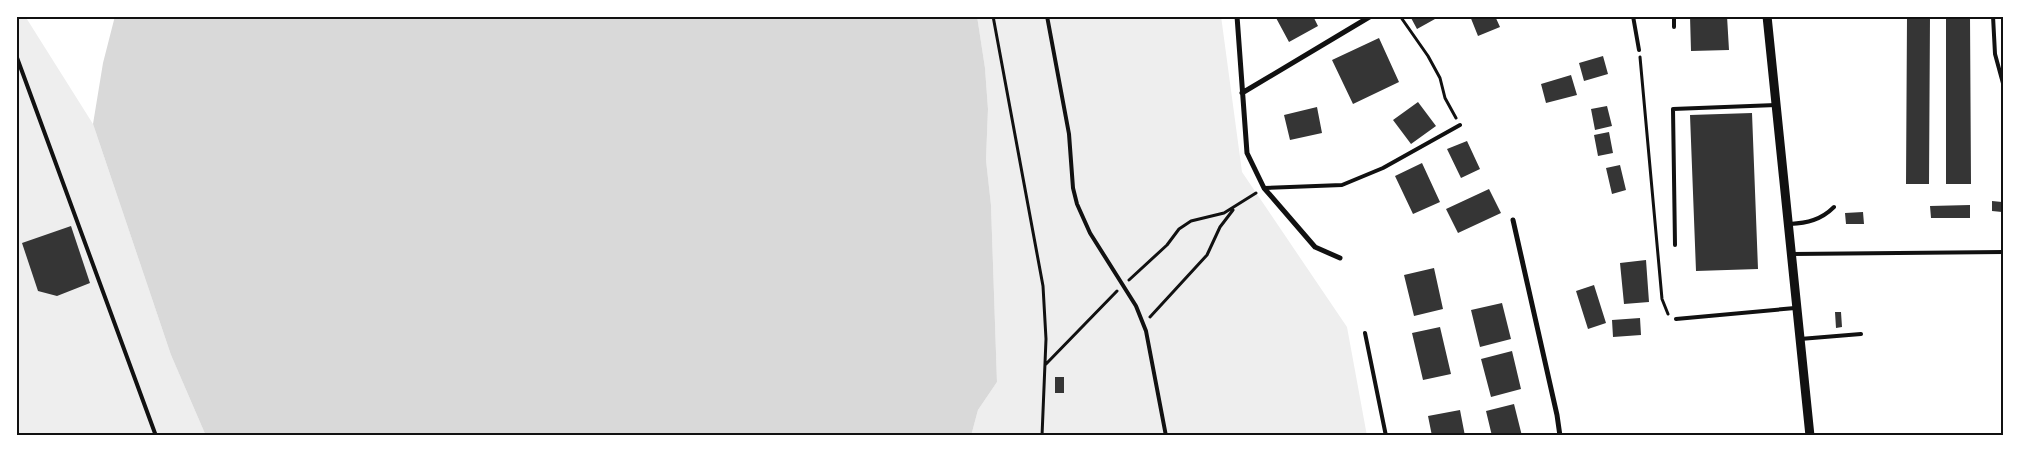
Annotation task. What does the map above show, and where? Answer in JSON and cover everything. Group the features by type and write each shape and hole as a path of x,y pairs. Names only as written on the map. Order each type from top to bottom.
{"street":[{"path":"1237,16 1247,153 1264,188 1315,247 1340,258"},
{"path":"1242,93 1371,16"},
{"path":"1768,16 1810,436"},
{"path":"1513,220 1557,415 1560,436"}],"lane":[{"path":"1046,16 1069,134 1077,204 1090,233 1136,306 1146,331 1166,436"},
{"path":"1633,16 1639,50"},
{"path":"1674,16 1674,28"},
{"path":"1993,16 1994,54 2004,87"},
{"path":"16,55 156,436"},
{"path":"1675,245 1673,109 1776,105"},
{"path":"1264,188 1342,185 1383,168 1460,125"},
{"path":"1790,224 1804,223 1825,216 1834,207"},
{"path":"1792,254 2004,252"},
{"path":"1676,319 1798,308"},
{"path":"1365,333 1386,436"},
{"path":"1800,339 1861,334"}],"path":[{"path":"993,16 1043,286 1046,364 1042,436"},
{"path":"1400,16 1428,56 1440,78 1445,98 1460,125"},
{"path":"1639,50 1662,299 1668,316 1676,319"},
{"path":"1046,364 1123,285 1167,245 1179,228 1191,221 1224,213 1264,188"},
{"path":"1143,325 1196,268 1206,255 1220,227 1237,204"}],"shaded area":[{"path":"16,16 25,16 93,124 171,355 206,436 16,436"},
{"path":"115,16 977,16 985,68 988,109 986,160 991,205 997,382 978,410 971,436 206,436 171,355 93,124 103,63"},
{"path":"977,16 1221,16 1242,172 1347,327 1367,436 971,436 978,410 997,382 991,205 986,160 988,109 985,68"}],"building":[{"path":"1275,16 1313,16 1318,26 1289,42"},
{"path":"1410,16 1433,16 1435,19 1417,29"},
{"path":"1470,16 1495,16 1500,27 1478,36"},
{"path":"1690,16 1727,16 1729,50 1691,51"},
{"path":"1907,16 1930,16 1929,184 1906,184"},
{"path":"1946,16 1970,16 1971,184 1946,184"},
{"path":"1379,38 1399,82 1353,104 1332,60"},
{"path":"1603,56 1608,74 1584,81 1579,63"},
{"path":"1571,75 1577,95 1546,103 1541,84"},
{"path":"1418,102 1436,126 1411,144 1393,120"},
{"path":"1607,106 1612,126 1595,130 1591,109"},
{"path":"1317,107 1322,133 1290,140 1284,115"},
{"path":"1752,113 1758,269 1696,271 1690,115"},
{"path":"1609,132 1613,153 1598,156 1594,135"},
{"path":"1467,141 1480,169 1461,178 1447,149"},
{"path":"1422,163 1440,202 1413,214 1395,176"},
{"path":"1620,165 1626,190 1612,194 1606,168"},
{"path":"1489,189 1501,213 1458,233 1446,209"},
{"path":"1992,201 2002,202 2002,212 1992,211"},
{"path":"1970,205 1970,218 1931,218 1930,206"},
{"path":"1863,212 1864,224 1846,224 1845,213"},
{"path":"71,226 90,283 57,296 38,291 22,243"},
{"path":"1646,260 1649,302 1624,304 1620,263"},
{"path":"1434,268 1443,309 1414,316 1404,275"},
{"path":"1594,285 1606,323 1588,329 1576,291"},
{"path":"1502,303 1511,339 1480,347 1471,310"},
{"path":"1835,312 1841,312 1842,327 1836,328"},
{"path":"1640,318 1641,335 1613,337 1612,320"},
{"path":"1440,327 1451,374 1423,380 1412,333"},
{"path":"1512,351 1521,389 1491,397 1481,359"},
{"path":"1055,377 1064,377 1064,393 1055,393"},
{"path":"1514,404 1522,436 1492,436 1486,411"},
{"path":"1460,410 1465,436 1432,436 1428,416"}]}
